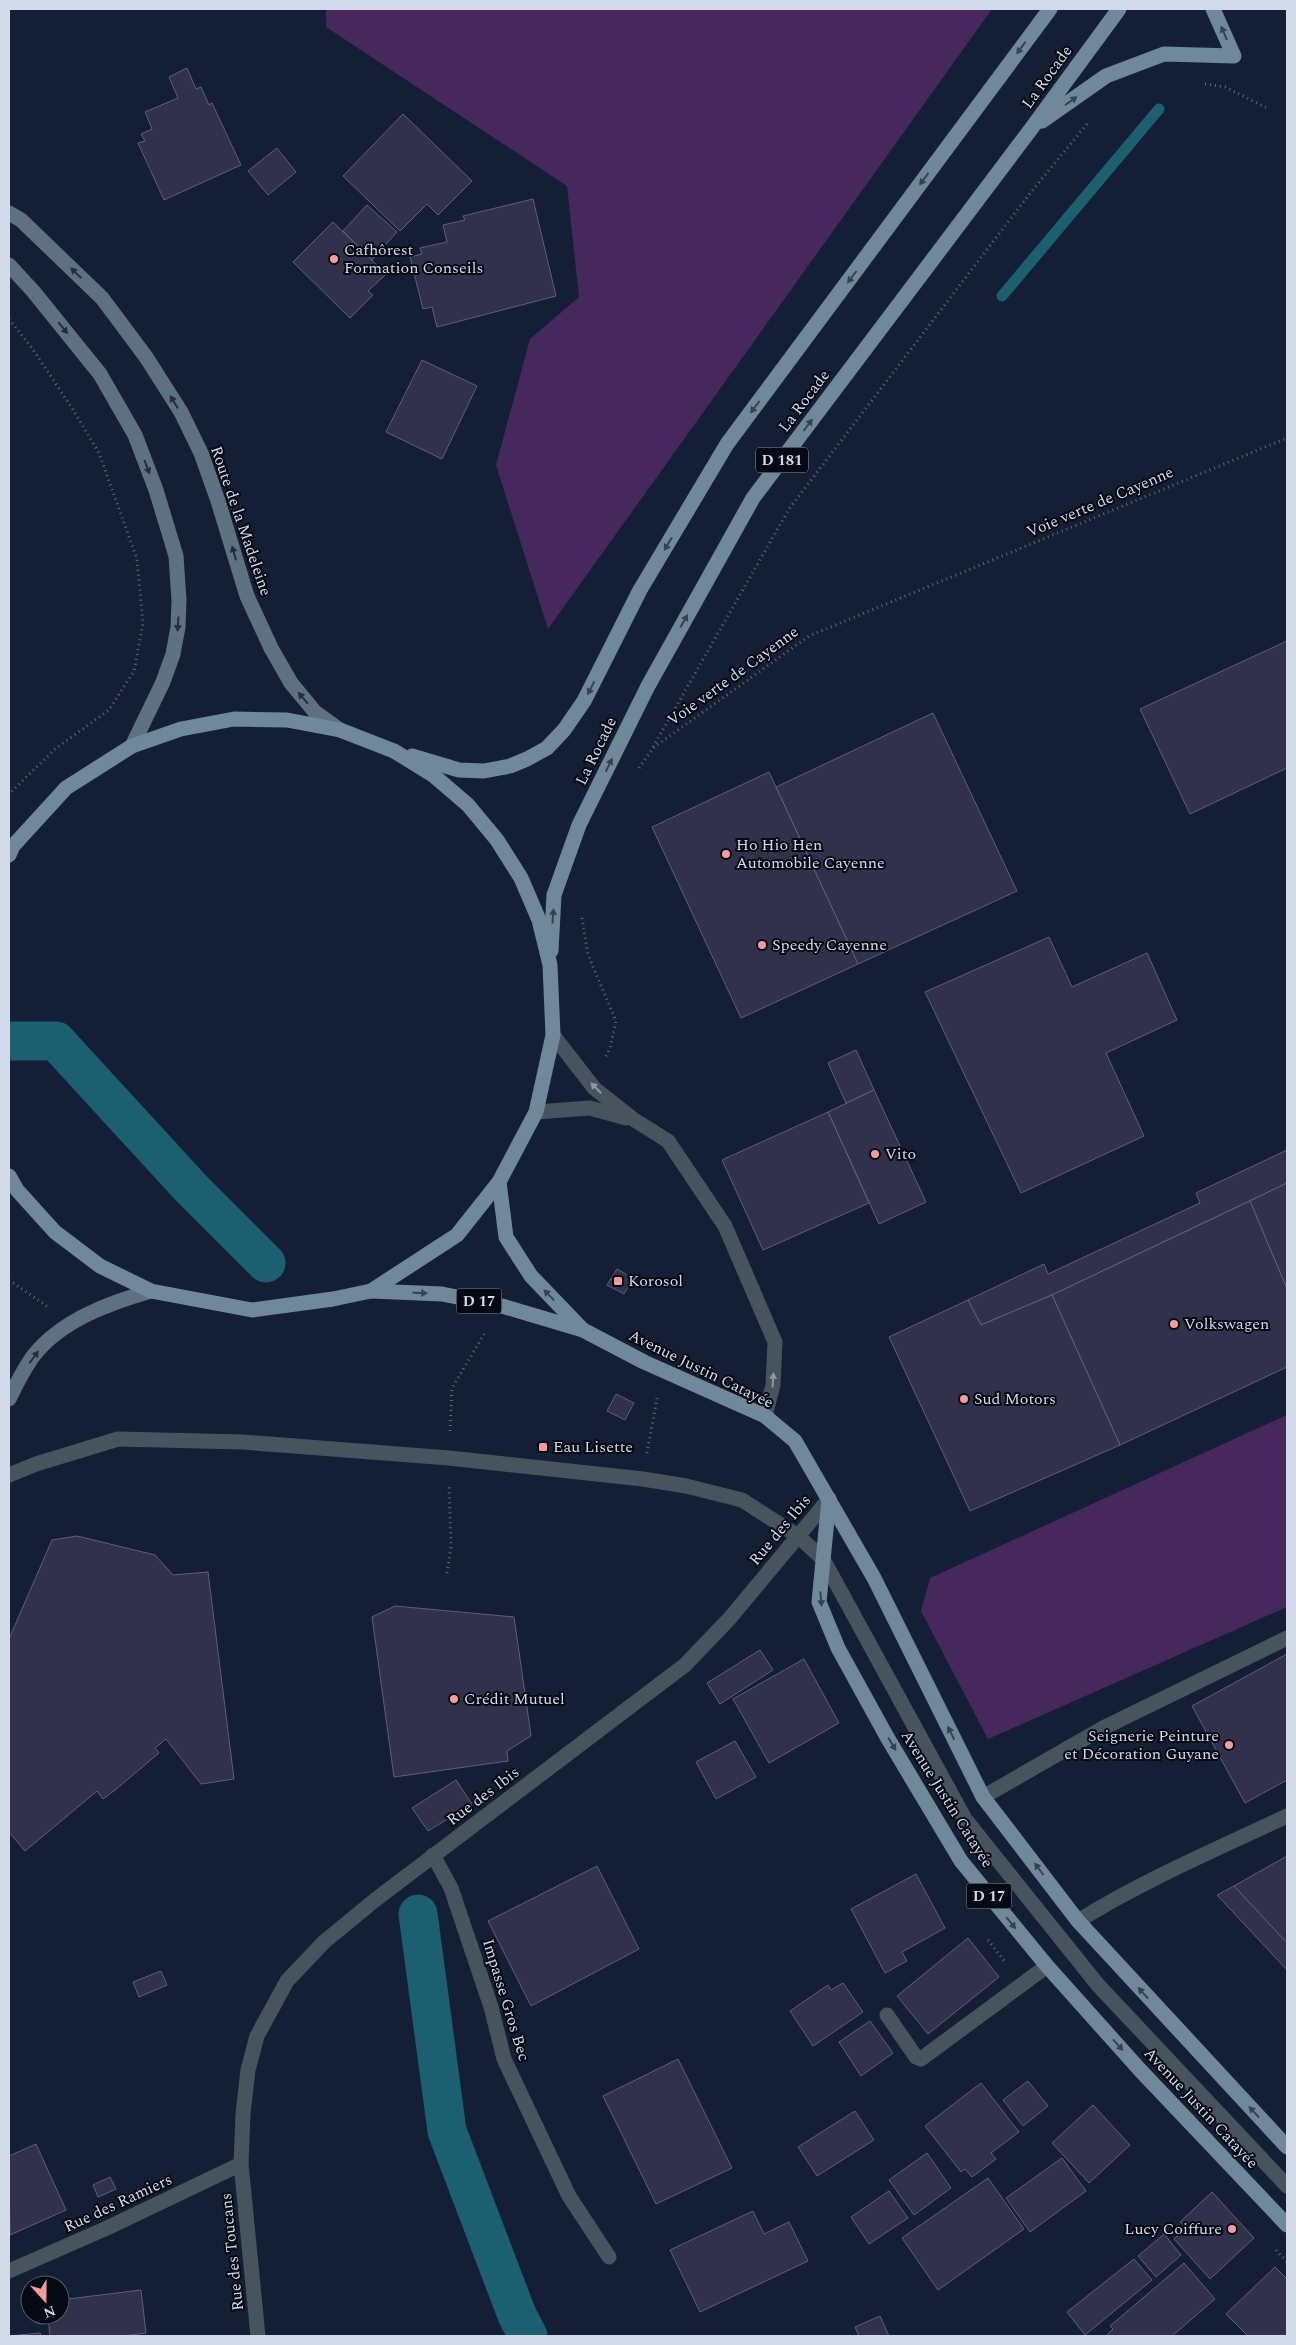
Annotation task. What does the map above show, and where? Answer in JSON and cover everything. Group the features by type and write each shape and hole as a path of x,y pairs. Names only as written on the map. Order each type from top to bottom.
{"main road":[{"name":"La Rocade","path":"394,751 459,770 484,771 510,766 527,759 547,748 564,730 584,701 640,590 727,444 1050,9"},
{"name":"La Rocade","path":"550,965 554,895 579,824 648,686 753,498 1119,9"},
{"path":"1031,129 1106,76 1164,54 1234,56 1213,9"},
{"name":"Route de la Madeleine","path":"9,213 21,220 102,298 146,357 180,412 201,453 247,596 271,648 290,683 315,712 340,730"},
{"path":"9,265 33,291 105,383 135,435 156,490 176,556 179,600 178,627 173,654 163,682 132,746"},
{"path":"9,855 13,846 66,788 132,746 181,729 234,719 287,720 340,730 394,751 433,775 468,805 497,840 521,878 539,920 550,965 553,1035 536,1112 499,1182 457,1235 371,1291 333,1299 252,1310 151,1291 100,1266 55,1232 17,1190 9,1176"},
{"name":"Avenue Justin Catayée","path":"499,1182 506,1237 531,1276 583,1330"},
{"path":"9,1399 34,1355 62,1328 115,1301 151,1291"},
{"name":"Avenue Justin Catayée","path":"371,1291 442,1294 502,1306 583,1330 644,1362 765,1416 795,1441 874,1578 983,1797 1078,1921 1287,2148"},
{"name":"Avenue Justin Catayée","path":"829,1499 819,1602 838,1648 961,1861 1046,1966 1140,2070 1287,2225"}],"street":[{"path":"553,1035 594,1088 633,1120 668,1141 725,1226 775,1342 773,1386 765,1416"},
{"path":"536,1112 590,1108 633,1120"},
{"path":"9,1475 36,1464 118,1439 244,1442 450,1458 686,1486 742,1500 798,1536 823,1559 965,1819 1098,1985 1287,2186"},
{"name":"Rue des Ibis","path":"241,2164 243,2114 248,2070 257,2036 287,1981 324,1942 375,1900 685,1665 730,1618 829,1499"},
{"path":"983,1797 1103,1728 1287,1638"},
{"path":"1078,1921 1134,1889 1287,1816"},
{"name":"Impasse Gros Bec","path":"433,1855 452,1888 491,2007 504,2060 569,2196 609,2257"},
{"path":"887,2015 916,2057 921,2059 1046,1966"},
{"name":"Rue des Ramiers","path":"9,2271 107,2228 241,2164"},
{"name":"Rue des Toucans","path":"241,2164 258,2336"}],"path":[{"path":"1198,83 1225,87 1267,108"},
{"path":"653,748 789,509 1031,192 1092,118"},
{"path":"9,320 32,348 99,453 138,559 143,623 134,671 109,710 55,748 9,794"},
{"name":"Voie verte de Cayenne","path":"637,771 653,748 809,636 1287,438"},
{"path":"581,914 588,955 616,1021 610,1048 601,1066"},
{"path":"10,1280 48,1308"},
{"path":"450,1431 452,1388 486,1330"},
{"path":"647,1454 658,1398"},
{"path":"447,1573 451,1547 449,1481"}],"shaded area":[{"path":"326,9 992,9 548,629 496,465 530,339 579,297 567,186 326,27"},
{"path":"1287,1415 1287,1607 988,1739 921,1611 930,1578"}],"building":[{"path":"187,68 196,89 201,87 209,105 212,103 241,165 164,200 138,143 145,141 141,134 152,129 145,112 178,98 169,77"},
{"path":"403,114 472,181 438,215 427,204 400,231 343,176"},
{"path":"277,148 296,172 268,195 248,171"},
{"path":"533,199 556,296 437,327 432,307 423,309 410,257 422,254 420,248 447,242 443,225 465,220 463,216"},
{"path":"367,205 397,232 372,260 343,231"},
{"path":"333,222 386,274 368,291 373,295 350,318 293,262"},
{"path":"422,360 477,386 442,459 386,432"},
{"path":"1287,641 1287,768 1190,814 1140,709"},
{"path":"933,713 1017,891 858,964 776,787"},
{"path":"769,772 858,964 741,1018 652,827"},
{"path":"1049,937 1072,987 1147,953 1177,1020 1106,1053 1144,1136 1021,1193 925,992"},
{"path":"856,1050 874,1090 846,1103 828,1063"},
{"path":"874,1090 926,1202 879,1224 828,1112"},
{"path":"828,1112 869,1203 763,1250 722,1160"},
{"path":"1287,1150 1287,1183 1052,1295 981,1325 968,1300 1044,1264 1048,1274 1200,1203 1196,1193"},
{"path":"1287,1183 1287,1289 1250,1201"},
{"path":"1250,1201 1287,1289 1287,1367 1120,1445 1052,1295"},
{"path":"617,1269 633,1278 624,1294 607,1285"},
{"path":"1052,1295 1120,1445 970,1511 889,1337 968,1300 981,1325"},
{"path":"616,1394 634,1403 625,1420 607,1411"},
{"path":"77,1536 155,1555 173,1575 208,1572 234,1779 201,1784 166,1739 155,1748 159,1753 115,1790 103,1799 97,1791 25,1851 9,1832 9,1639 52,1540"},
{"name":"Crédit Mutuel","path":"395,1606 514,1617 531,1736 507,1751 508,1761 394,1777 372,1617"},
{"path":"760,1650 773,1670 720,1704 707,1683"},
{"path":"1287,1654 1287,1780 1245,1803 1192,1706"},
{"path":"804,1659 839,1723 769,1763 733,1699"},
{"path":"735,1741 756,1777 716,1799 696,1762"},
{"path":"456,1780 472,1804 428,1831 412,1808"},
{"path":"1287,1856 1287,1943 1234,1886"},
{"path":"597,1866 639,1949 531,2006 488,1921"},
{"path":"916,1874 945,1928 902,1952 907,1961 885,1973 851,1909"},
{"path":"1234,1886 1287,1943 1287,1970 1217,1895"},
{"path":"968,1938 999,1977 928,2034 897,1996"},
{"path":"161,1971 167,1985 139,1997 133,1982"},
{"path":"843,1983 863,2012 813,2046 790,2011 828,1985 831,1990"},
{"path":"870,2021 893,2053 861,2076 839,2042"},
{"path":"678,2059 732,2168 656,2204 603,2096"},
{"path":"1028,2081 1048,2106 1023,2126 1003,2100"},
{"path":"981,2083 1019,2132 991,2153 996,2159 972,2177 965,2169 961,2172 925,2126"},
{"path":"1093,2105 1130,2145 1089,2183 1052,2143"},
{"path":"855,2111 874,2140 817,2176 798,2147"},
{"path":"36,2144 66,2210 10,2235 9,2156"},
{"path":"927,2153 951,2188 914,2215 889,2180"},
{"path":"1062,2158 1086,2191 1030,2232 1006,2198"},
{"path":"110,2177 116,2189 98,2197 93,2185"},
{"path":"988,2178 1024,2229 938,2290 902,2238"},
{"path":"889,2191 908,2218 869,2244 851,2217"},
{"path":"1212,2192 1254,2238 1210,2279 1174,2239 1186,2228 1180,2222"},
{"path":"753,2211 764,2234 789,2222 808,2261 700,2312 670,2250"},
{"path":"1164,2234 1181,2255 1156,2277 1138,2256"},
{"path":"1134,2259 1152,2280 1085,2335 1067,2312"},
{"path":"1184,2263 1215,2299 1172,2336 1106,2336 1113,2329 1110,2326"},
{"path":"1275,2267 1287,2279 1287,2336 1248,2336 1226,2314"},
{"path":"141,2290 146,2333 123,2336 50,2336 49,2325 70,2325 70,2299"},
{"path":"880,2316 889,2336 859,2336 855,2327"},
{"path":"40,2333 41,2336 9,2336"}],"waterway":[{"path":"1002,296 1159,109"},
{"path":"11,1041 56,1041 190,1187 266,1263"},
{"path":"418,1914 447,2131 517,2315 528,2336"}],"place":[{"name":"Cafhôrest Formation Conseils","path":"334,259"},
{"name":"Ho Hio Hen Automobile Cayenne","path":"726,854"},
{"name":"Speedy Cayenne","path":"762,945"},
{"name":"Vito","path":"875,1154"},
{"name":"Korosol","path":"618,1281"},
{"name":"Volkswagen","path":"1174,1324"},
{"name":"Sud Motors","path":"964,1399"},
{"name":"Eau Lisette","path":"543,1447"},
{"name":"Crédit Mutuel","path":"454,1699"},
{"name":"Seignerie Peinture et Décoration Guyane","path":"1229,1745"},
{"name":"Lucy Coiffure","path":"1232,2229"}]}
